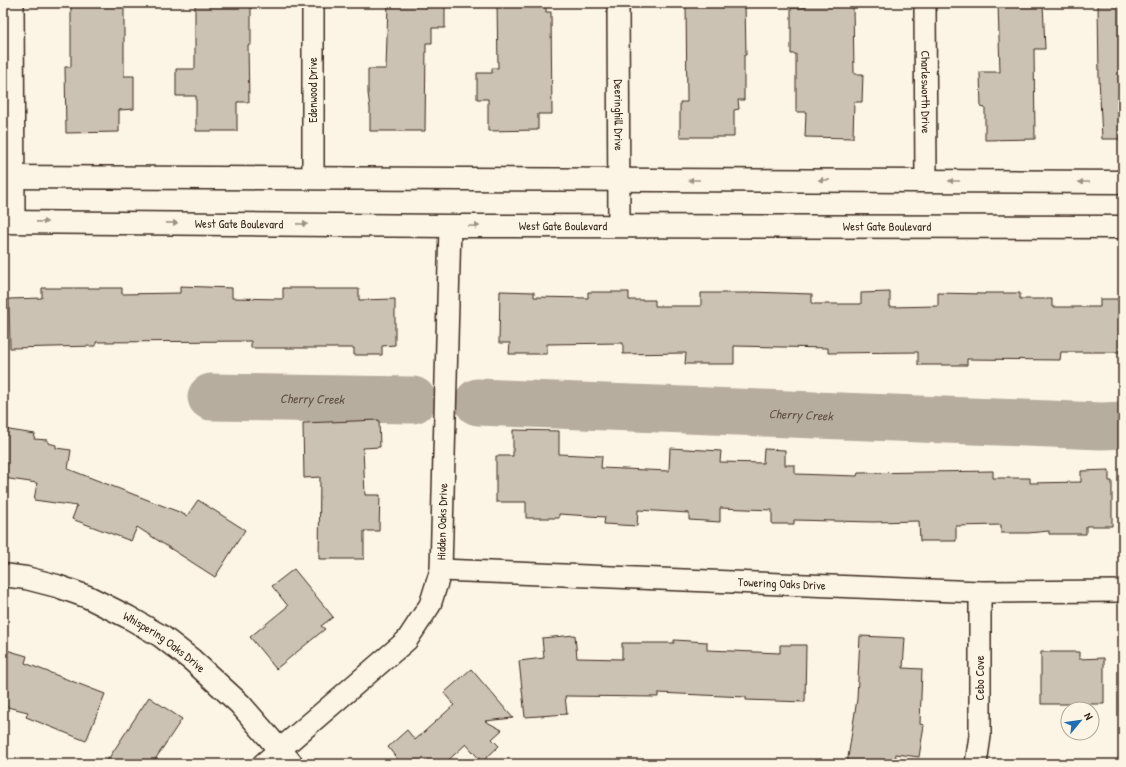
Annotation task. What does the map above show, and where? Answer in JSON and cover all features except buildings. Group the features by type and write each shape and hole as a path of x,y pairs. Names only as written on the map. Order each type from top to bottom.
{"main road":[{"path":"9,177 1123,182"},
{"name":"West Gate Boulevard","path":"9,222 450,226 1123,227"},
{"name":"Whispering Oaks Drive","path":"3,575 26,578 57,586 88,597 128,617 161,636 192,660 240,704 286,757"}],"street":[{"path":"9,222 13,3"},
{"name":"Edenwood Drive","path":"313,3 313,178"},
{"name":"Deeringhill Drive","path":"618,3 620,226"},
{"name":"Charlesworth Drive","path":"925,3 926,181"},
{"name":"Hidden Oaks Drive","path":"263,764 286,757 407,640 430,605 441,570 450,226"},
{"name":"Towering Oaks Drive","path":"441,570 980,592 1123,590"},
{"name":"Cebo Cove","path":"976,764 980,736 980,592"}],"waterway":[{"name":"Cherry Creek","path":"211,397 413,400"},
{"name":"Cherry Creek","path":"478,402 1102,426 1123,425"}]}
